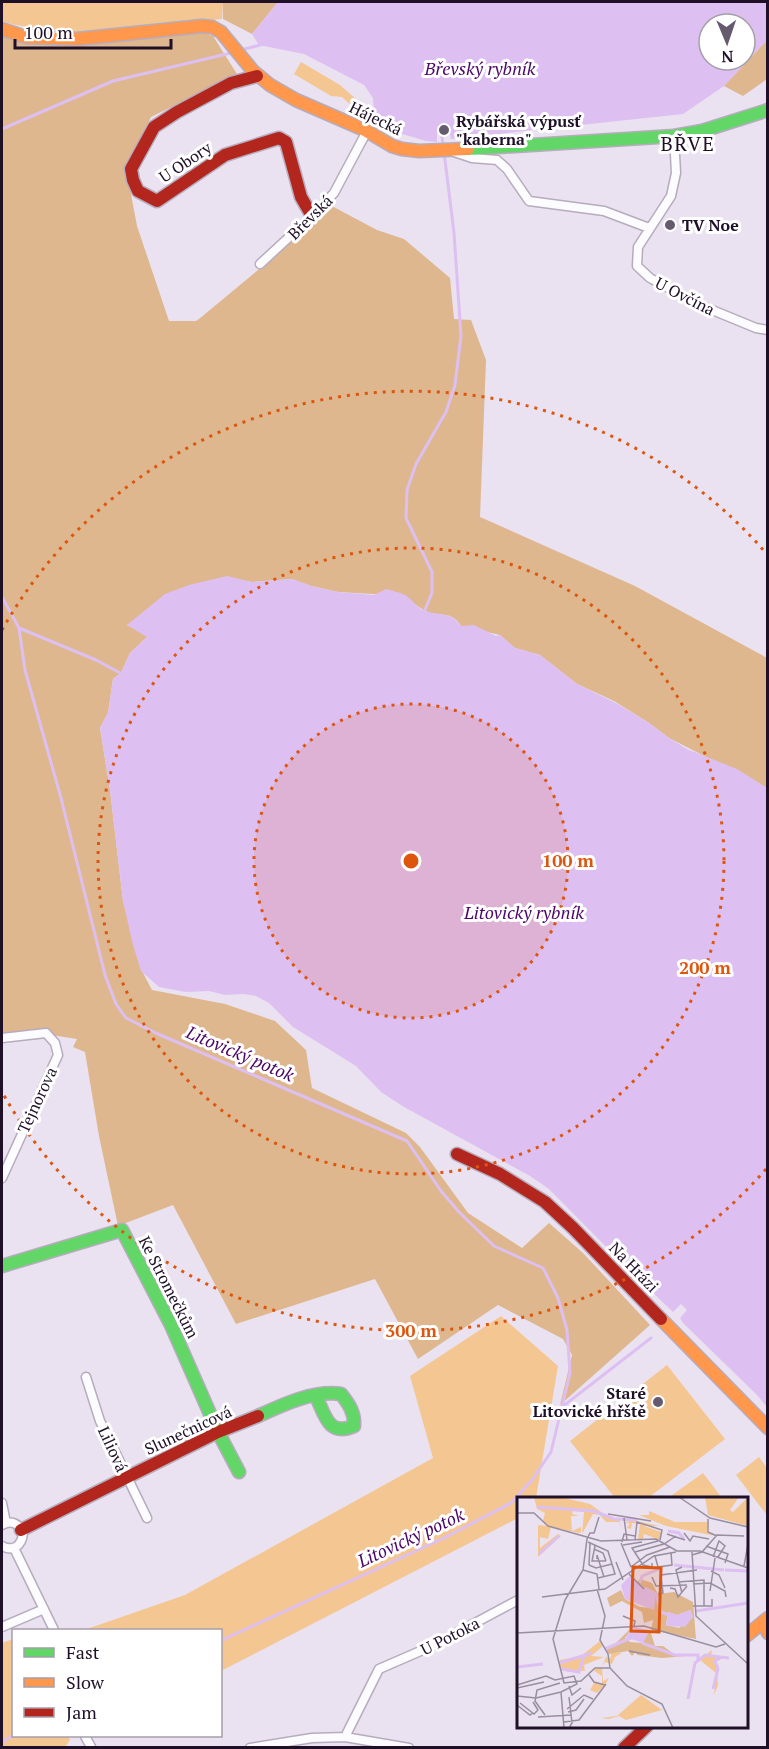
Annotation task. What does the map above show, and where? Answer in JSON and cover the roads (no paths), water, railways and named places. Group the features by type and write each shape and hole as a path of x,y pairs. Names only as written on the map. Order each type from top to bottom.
{"street":[{"name":"Hájecká","path":"2,29 26,37 77,39 202,26 213,27 222,32 256,76 292,97 367,131 389,145 418,151 674,136 768,110"},
{"name":"U Obory","path":"256,76 231,83 154,126 131,169 133,180 138,191 157,201 225,155 279,138 286,142 301,197 312,216"},
{"name":"Břevská","path":"260,264 334,193 367,131"},
{"name":"U Ovčína","path":"674,136 676,173 671,196 638,247 637,266 650,278 700,305 756,328 768,330"},
{"path":"448,150 472,158 497,160 507,169 530,201 604,211 649,228"},
{"name":"Tejnorova","path":"2,1038 46,1032 55,1043 58,1055 2,1178"},
{"name":"Na Hrázi","path":"457,1154 508,1178 541,1199 573,1228 768,1428"},
{"name":"Ke Stromečkům","path":"2,1266 122,1230 171,1325 218,1432 239,1472"},
{"name":"Liliová","path":"86,1377 100,1421 147,1518"},
{"name":"Slunečnicová","path":"21,1530 218,1432 298,1399 334,1392 341,1394 353,1413 354,1426 342,1430 335,1429 316,1396"},
{"path":"2,1503 4,1524 12,1522 17,1524 22,1538 14,1548 6,1549 2,1546"},
{"path":"14,1548 54,1629"},
{"name":"U Potoka","path":"345,1737 379,1669 432,1646 517,1601"},
{"path":"2,1627 44,1609"},
{"path":"748,1635 766,1624"},
{"path":"624,1748 644,1728"},
{"path":"250,1748 312,1738 345,1737 409,1748"}],"water":[{"name":"Břevský rybník","path":"278,2 767,2 767,40 757,51 757,12 697,12 697,72 737,72 724,86 683,114 451,139 449,129 437,132 437,142 375,126 373,98 364,85 304,54 259,45 252,34"},
{"name":"Litovický rybník","path":"227,576 252,582 292,579 338,592 374,595 386,589 403,594 423,610 449,616 461,626 474,625 496,636 500,635 515,648 540,655 577,684 616,703 687,749 737,769 767,788 767,1407 683,1323 680,1318 687,1310 681,1304 673,1312 549,1189 381,1092 356,1066 293,1027 269,1003 256,996 225,995 209,991 186,992 159,987 141,971 123,901 100,728 108,713 113,679 121,673 130,653 147,637 127,625 165,594 189,585"}],"waterway":[{"name":"Litovický potok","path":"241,50 264,44"},
{"name":"Litovický potok","path":"2,129 113,81 235,52"},
{"path":"441,128 443,146"},
{"path":"424,612 432,593 432,572 406,518 407,490 416,464 446,412 455,385 461,336 454,233 444,152"},
{"name":"Litovický potok","path":"2,597 19,628 25,670 61,798 105,975 116,1004 126,1018 158,1034 407,1141 441,1191 494,1246 543,1268 558,1298 567,1330 570,1373 551,1452 532,1480 511,1503 446,1537 222,1640"},
{"name":"Litovický potok","path":"19,628 96,660 122,674"},
{"name":"Litovický potok","path":"562,1407 651,1338"},
{"name":"Litovický potok","path":"2,1742 12,1736"}],"place":[{"name":"Rybářská výpusť \"kaberna\"","path":"444,130"},
{"name":"TV Noe","path":"670,225"},
{"name":"Staré Litovické hřště","path":"658,1402"}],"district":[{"name":"BŘVE","path":"688,144"}]}
